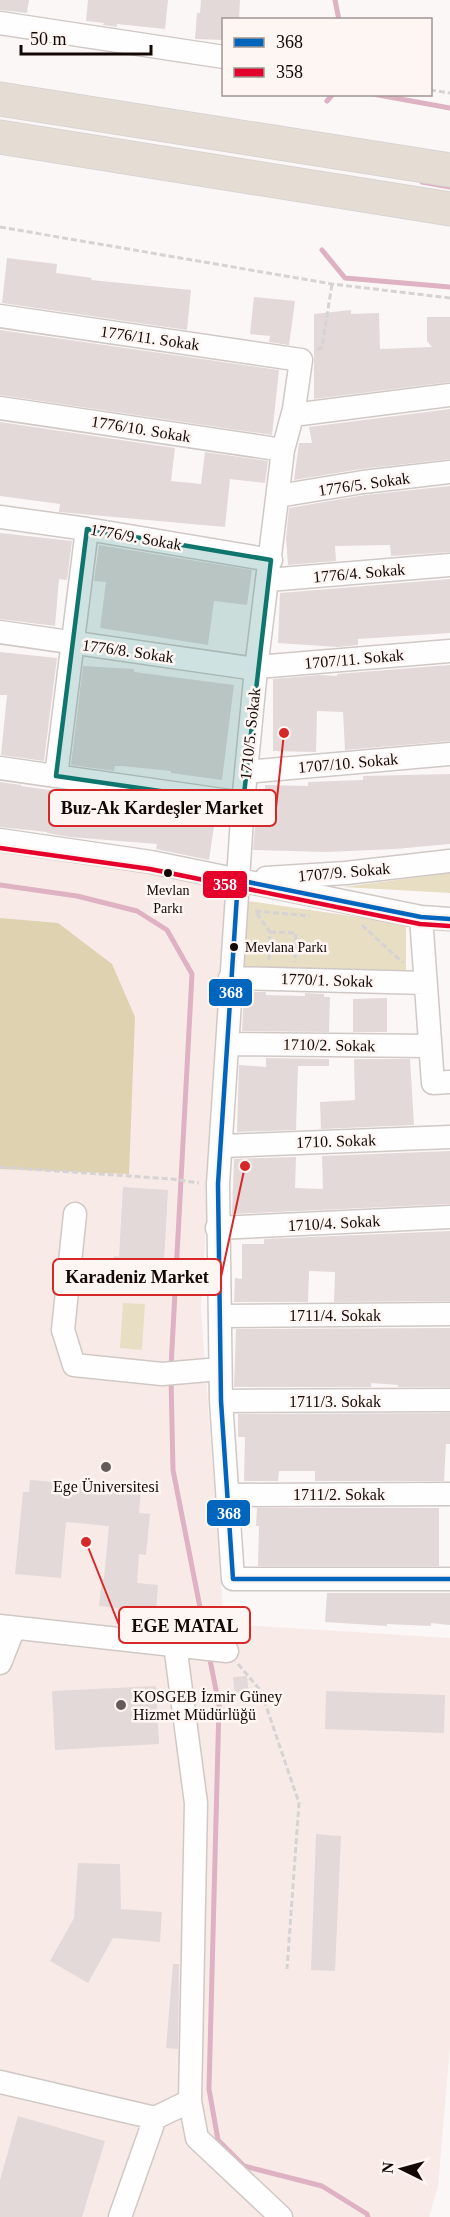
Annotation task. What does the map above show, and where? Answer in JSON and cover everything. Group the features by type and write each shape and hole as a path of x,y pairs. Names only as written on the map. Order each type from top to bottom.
{"highway":[{"path":"0,99 450,170"},
{"path":"0,137 450,209"}],"street":[{"path":"0,23 222,57"},
{"name":"1776/11. Sokak","path":"0,316 301,360"},
{"name":"1710/5. Sokak","path":"301,360 293,415 283,450 246,772 238,880 239,977 228,1044 218,1184 221,1401 233,1579 450,1579"},
{"path":"293,415 450,395"},
{"name":"1776/10. Sokak","path":"0,408 283,450"},
{"name":"1776/5. Sokak","path":"278,496 363,482 450,472"},
{"name":"1776/9. Sokak","path":"0,517 87,529 269,570"},
{"path":"56,776 87,529"},
{"name":"1776/4. Sokak","path":"269,570 450,565"},
{"name":"1776/8. Sokak","path":"0,632 257,668"},
{"name":"1707/11. Sokak","path":"257,668 450,651"},
{"name":"1707/10. Sokak","path":"246,772 450,754"},
{"path":"0,768 243,803"},
{"path":"0,840 151,862 421,917 450,919"},
{"name":"1707/9. Sokak","path":"238,880 346,873 450,861"},
{"path":"421,917 430,1046 441,1082"},
{"name":"1770/1. Sokak","path":"239,977 425,983"},
{"name":"1710/2. Sokak","path":"228,1044 430,1046"},
{"name":"1710. Sokak","path":"222,1146 450,1137"},
{"path":"75,1214 63,1330 74,1365 166,1374 220,1369"},
{"name":"1710/4. Sokak","path":"217,1228 450,1217"},
{"name":"1711/4. Sokak","path":"220,1316 450,1314"},
{"name":"1711/3. Sokak","path":"221,1401 450,1400"},
{"name":"1711/2. Sokak","path":"228,1495 450,1494"},
{"path":"0,1663 7,1627 227,1651"},
{"path":"181,1646 196,1803 190,2101 197,2138 281,2217"},
{"path":"0,2082 155,2118 190,2101"},
{"path":"120,2217 155,2118"}],"path":[{"path":"432,90 450,93"},
{"path":"0,227 332,284 450,298"},
{"path":"301,360 322,347 332,284"},
{"path":"239,977 268,967 270,932 255,911 312,916"},
{"path":"357,920 425,983"},
{"path":"270,932 296,933 295,967"},
{"path":"0,1167 172,1179 203,1184"},
{"path":"227,1651 261,1691 299,1803 287,1969"}],"highlighted area":[{"path":"87,529 271,560 243,803 56,776"}],"shaded area":[{"name":"Ege Üniversitesi","path":"0,849 201,880 226,894 201,1309 224,1624 450,1638 450,2046 438,2187 429,2217 0,2217"},
{"path":"450,873 450,893 343,887"},
{"path":"248,901 406,924 406,971 240,972"},
{"path":"0,918 58,923 112,964 135,1017 129,1174 0,1169"},
{"path":"123,1303 145,1304 142,1350 120,1348"}],"building":[{"path":"0,0 29,0 27,13 0,10"},
{"path":"88,0 168,0 165,29 117,24 117,27 86,21"},
{"path":"201,0 240,0 239,18 222,18 222,40 195,39 197,13 200,13"},
{"path":"7,258 57,264 56,273 92,278 91,280 191,290 187,330 2,303"},
{"path":"254,297 295,301 289,345 269,342 270,336 250,334"},
{"path":"351,310 351,314 379,313 380,349 432,347 427,341 427,317 450,317 450,382 314,399 314,314"},
{"path":"0,330 279,370 272,435 0,395"},
{"path":"450,409 450,459 361,469 294,480 299,443 312,443 309,427"},
{"path":"0,422 175,448 171,481 201,484 205,452 268,461 265,483 230,479 225,527 59,512 60,504 0,496"},
{"path":"450,486 450,552 391,556 390,545 335,546 336,561 288,565 286,538 289,508 365,495"},
{"path":"0,533 72,541 67,580 59,579 55,626 0,619"},
{"path":"99,545 252,570 247,605 214,601 208,645 100,628 106,582 94,581"},
{"path":"450,579 450,633 358,639 358,645 338,647 278,643 280,593"},
{"path":"0,652 57,658 44,761 1,755 7,695 0,695"},
{"path":"450,665 450,741 345,750 343,712 317,711 316,752 273,751 273,679 319,675 337,676 337,674"},
{"path":"83,666 134,669 134,672 234,685 222,780 171,773 171,771 122,766 115,766 114,771 71,765"},
{"path":"450,774 450,844 326,852 253,850 256,816 264,817 265,785 308,786 308,782 363,780 363,776"},
{"path":"0,782 216,813 209,860 156,849 157,844 70,837 0,827"},
{"path":"244,992 305,996 305,993 324,994 324,997 330,997 329,1032 242,1031"},
{"path":"387,998 387,1032 353,1032 353,999"},
{"path":"266,1058 329,1059 329,1066 298,1066 296,1130 237,1132 239,1065 266,1067"},
{"path":"354,1059 410,1059 414,1125 321,1129 320,1102 355,1100"},
{"path":"450,1151 450,1204 232,1214 234,1159 296,1157 295,1188 323,1189 322,1156"},
{"path":"123,1187 168,1190 163,1279 113,1276 114,1256 119,1257"},
{"path":"450,1231 450,1301 334,1302 335,1272 309,1271 308,1302 234,1302 235,1278 242,1279 242,1244 264,1244 264,1239"},
{"path":"450,1328 450,1387 398,1387 398,1385 371,1383 371,1387 234,1387 236,1329"},
{"path":"450,1413 450,1444 446,1444 444,1481 315,1481 315,1471 279,1471 278,1481 244,1481 245,1437 238,1437 238,1414"},
{"path":"30,1480 141,1489 139,1513 150,1514 146,1555 139,1554 137,1583 158,1585 156,1612 99,1606 109,1526 66,1522 61,1578 15,1574 23,1492 29,1492"},
{"path":"257,1508 439,1508 439,1566 258,1566"},
{"path":"327,1593 450,1593 450,1625 431,1623 431,1626 387,1624 387,1626 325,1622"},
{"path":"247,1676 249,1694 235,1696 233,1677"},
{"path":"156,1686 159,1744 55,1750 52,1691"},
{"path":"326,1691 445,1695 444,1733 325,1729"},
{"path":"316,1834 341,1836 335,1971 311,1970"},
{"path":"78,1863 120,1864 121,1909 162,1912 160,1942 113,1938 88,1983 50,1961 74,1918"},
{"path":"173,1964 179,1964 178,2049 166,2048"},
{"path":"18,2116 105,2141 82,2217 0,2217 0,2180"}],"waterway":[{"path":"335,0 339,18"},
{"path":"327,101 331,96"},
{"path":"384,96 450,108"},
{"path":"422,182 450,187"},
{"path":"322,250 345,278 450,287"},
{"path":"0,885 77,896 137,911 167,930 192,974 171,1367"},
{"path":"171,1379 173,1470 207,1643"},
{"path":"209,1655 219,1705 209,2089 218,2140 244,2166 322,2186 367,2214 368,2217"}],"transit line":[{"name":"358","path":"0,848 150,869 420,924 449,926"},
{"name":"368","path":"450,919 421,917 238,880 218,1184 221,1401 233,1579 450,1579"}],"place":[{"name":"Buz-Ak Kardeşler Market","path":"284,733"},
{"name":"Mevlan Parkı","path":"168,873"},
{"name":"Mevlana Parkı","path":"234,947"},
{"name":"Karadeniz Market","path":"245,1166"},
{"name":"Ege Üniversitesi","path":"106,1467"},
{"name":"EGE MATAL","path":"86,1542"},
{"name":"KOSGEB İzmir Güney Hizmet Müdürlüğü","path":"121,1705"}]}
